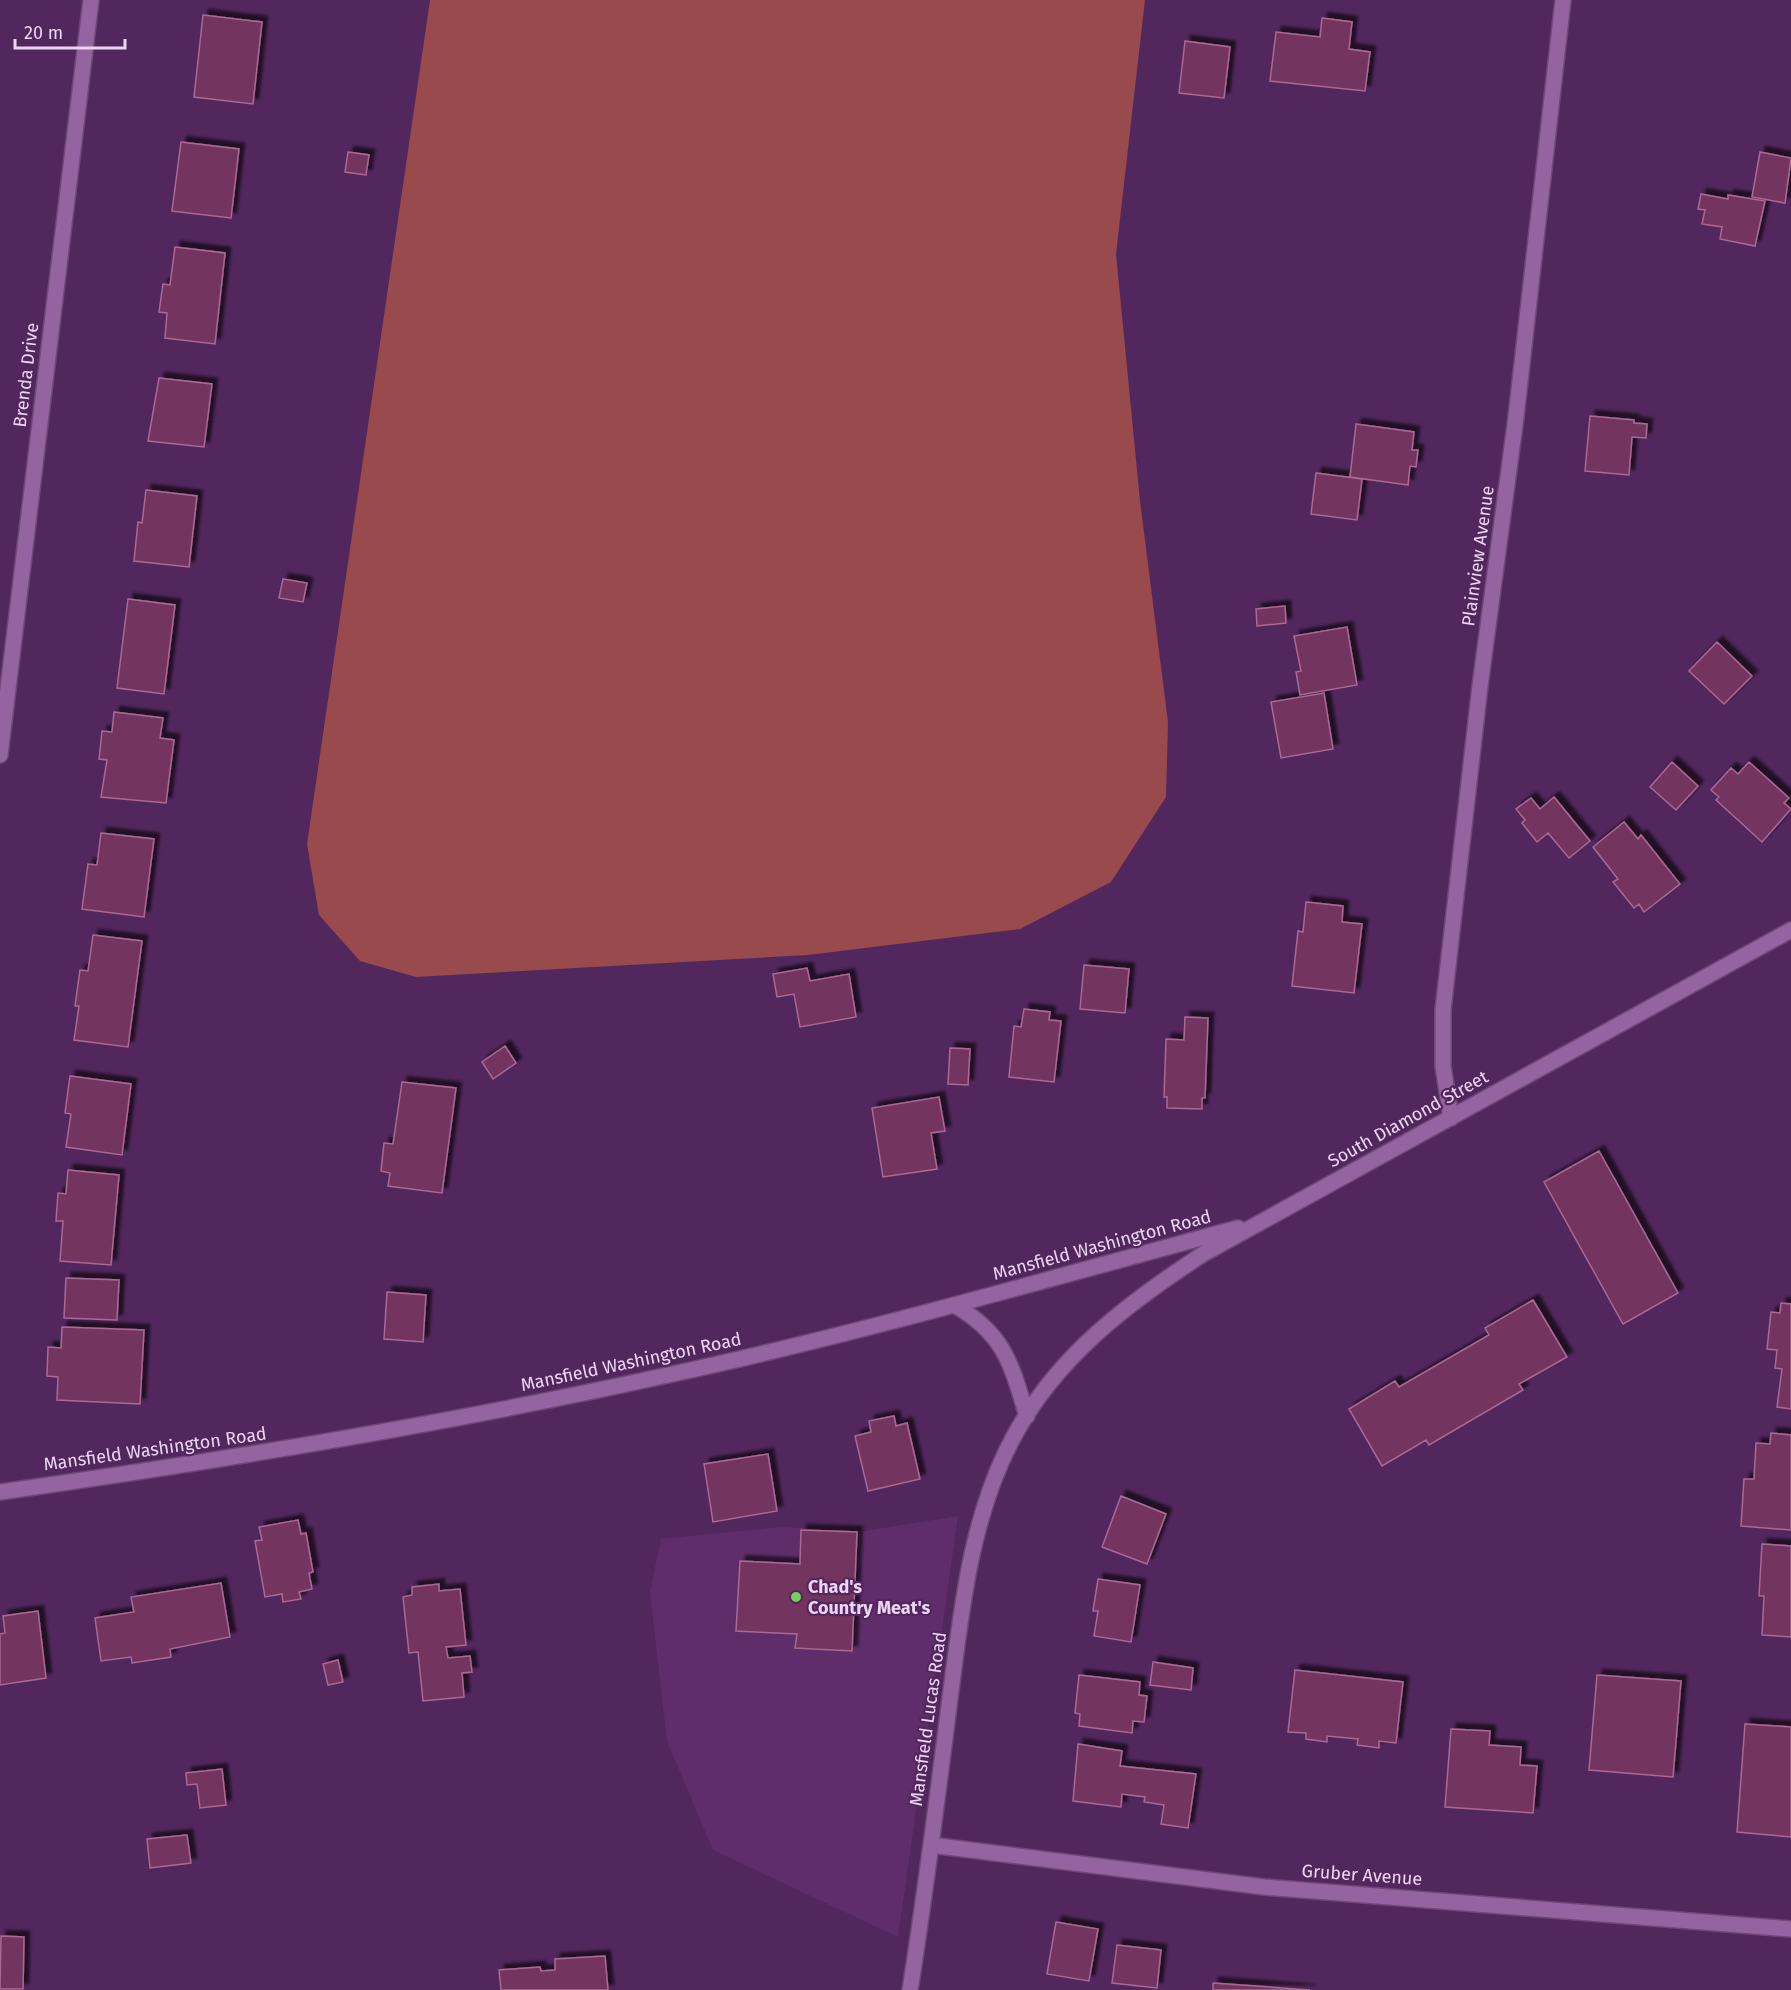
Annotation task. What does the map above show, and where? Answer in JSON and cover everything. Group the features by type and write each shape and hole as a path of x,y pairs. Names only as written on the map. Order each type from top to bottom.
{"street":[{"name":"Brenda Drive","path":"0,755 91,0"},
{"name":"Plainview Avenue","path":"1451,1118 1443,1066 1443,1010 1480,686 1516,417 1563,0"},
{"name":"South Diamond Street","path":"1062,1367 1093,1335 1155,1286 1203,1254 1791,930"},
{"name":"Mansfield Washington Road","path":"0,1492 332,1442 491,1413 690,1370 956,1305 1261,1222"},
{"path":"956,1305 976,1318 1000,1342 1027,1416"},
{"name":"Mansfield Lucas Road","path":"910,1990 960,1626 979,1526 995,1474 1027,1416 1062,1367"},
{"name":"Gruber Avenue","path":"931,1845 1264,1887 1791,1929"}],"shaded area":[{"path":"430,0 1145,0 1116,254 1140,501 1168,722 1166,797 1111,882 1020,929 808,955 416,977 360,961 319,915 307,844"},
{"path":"958,1516 898,1937 713,1850 667,1741 650,1592 661,1539 781,1527 865,1531"}],"building":[{"path":"203,15 262,22 253,104 194,97"},
{"path":"1322,18 1352,22 1349,49 1370,52 1365,91 1270,81 1276,32 1320,37"},
{"path":"1185,41 1230,47 1224,98 1179,93"},
{"path":"181,142 239,149 231,218 172,211"},
{"path":"348,152 369,155 366,175 345,172"},
{"path":"1760,152 1791,158 1785,203 1752,197"},
{"path":"1701,194 1728,199 1728,195 1765,201 1755,246 1720,239 1722,227 1702,224 1705,210 1698,209"},
{"path":"175,247 225,253 215,344 165,338 167,313 159,312 163,284 170,285"},
{"path":"159,378 212,384 204,447 148,441"},
{"path":"1590,416 1634,420 1634,423 1647,424 1646,438 1632,437 1629,475 1585,471"},
{"path":"1356,424 1414,432 1412,450 1418,450 1416,467 1410,466 1408,485 1350,477"},
{"path":"1316,473 1362,479 1357,520 1311,514"},
{"path":"146,490 197,496 189,567 134,561 138,522 142,523"},
{"path":"283,579 307,583 303,602 279,598"},
{"path":"128,599 175,605 164,694 117,688"},
{"path":"1285,606 1286,623 1257,626 1256,609"},
{"path":"1347,627 1357,685 1300,695 1296,672 1301,671 1294,636"},
{"path":"1717,642 1752,676 1724,704 1689,671"},
{"path":"1324,693 1333,749 1281,758 1271,702"},
{"path":"114,712 163,718 160,738 174,740 166,803 101,797 107,760 99,759 102,731 112,732"},
{"path":"1672,762 1698,786 1676,810 1650,787"},
{"path":"1749,762 1789,798 1784,803 1791,809 1762,842 1716,800 1719,797 1711,790 1731,768 1738,774"},
{"path":"1554,797 1590,841 1569,858 1548,833 1537,842 1522,823 1525,820 1516,809 1531,798 1540,809"},
{"path":"1624,822 1638,839 1641,835 1680,884 1644,912 1639,904 1634,908 1613,882 1618,879 1593,847"},
{"path":"101,833 154,839 144,917 82,909 88,864 97,865"},
{"path":"1306,902 1343,906 1342,922 1362,924 1354,993 1292,986 1298,931 1303,932"},
{"path":"93,935 142,941 128,1047 74,1040 79,1006 75,1006 80,970 88,971"},
{"path":"1084,965 1129,969 1125,1013 1080,1009"},
{"path":"807,968 810,981 849,974 856,1017 800,1027 794,994 777,997 773,974"},
{"path":"1024,1009 1050,1012 1049,1020 1061,1021 1054,1082 1009,1077 1014,1026 1021,1027"},
{"path":"1185,1017 1208,1018 1205,1098 1202,1098 1202,1109 1167,1108 1167,1097 1164,1097 1166,1039 1184,1040"},
{"path":"505,1046 516,1063 493,1079 482,1062"},
{"path":"950,1048 970,1049 968,1085 948,1084"},
{"path":"70,1076 131,1084 122,1155 66,1147 71,1114 65,1113"},
{"path":"402,1082 456,1088 442,1193 388,1186 390,1173 381,1171 384,1143 393,1144"},
{"path":"939,1097 945,1131 931,1133 937,1169 883,1177 872,1108"},
{"path":"1599,1151 1678,1293 1623,1324 1544,1182"},
{"path":"68,1170 119,1175 111,1265 60,1261 63,1221 56,1221 58,1193 66,1194"},
{"path":"66,1278 119,1280 117,1320 64,1318"},
{"path":"387,1292 426,1295 423,1342 384,1339"},
{"path":"1533,1300 1567,1357 1519,1384 1523,1390 1429,1445 1426,1440 1382,1466 1349,1409 1395,1381 1399,1387 1489,1335 1485,1328"},
{"path":"1781,1303 1791,1304 1791,1409 1777,1407 1782,1369 1775,1368 1777,1350 1767,1349 1771,1312 1780,1313"},
{"path":"62,1327 144,1330 140,1404 57,1400 58,1377 47,1376 48,1347 61,1348"},
{"path":"894,1416 896,1426 907,1423 920,1479 868,1491 855,1436 871,1432 869,1421"},
{"path":"1771,1433 1791,1435 1791,1530 1741,1526 1744,1479 1754,1479 1756,1443 1770,1444"},
{"path":"768,1454 777,1511 713,1522 704,1464"},
{"path":"1121,1496 1166,1514 1147,1564 1102,1547"},
{"path":"298,1520 301,1534 306,1533 313,1572 309,1573 312,1589 299,1592 301,1599 283,1602 282,1594 265,1597 255,1541 262,1540 259,1527"},
{"name":"Chad's Country Meat's","path":"801,1530 857,1532 852,1651 795,1648 797,1634 736,1631 740,1561 800,1564"},
{"path":"1762,1544 1791,1546 1791,1637 1762,1635 1764,1596 1759,1596"},
{"path":"1098,1579 1140,1585 1131,1642 1094,1636 1098,1611 1093,1611"},
{"path":"221,1583 230,1637 170,1649 171,1657 132,1663 131,1657 101,1661 95,1618 134,1612 131,1597"},
{"path":"439,1584 439,1591 460,1589 466,1645 446,1647 448,1658 470,1656 472,1672 462,1673 464,1697 423,1701 418,1652 409,1653 403,1597 412,1595 412,1587"},
{"path":"38,1611 46,1678 0,1685 0,1634 5,1633 3,1616"},
{"path":"338,1660 343,1682 328,1685 323,1664"},
{"path":"1153,1662 1193,1668 1191,1690 1150,1685"},
{"path":"1295,1670 1403,1682 1396,1743 1379,1741 1379,1748 1357,1745 1358,1739 1327,1736 1327,1742 1306,1739 1306,1733 1288,1732"},
{"path":"1079,1675 1140,1682 1139,1695 1147,1696 1144,1722 1133,1721 1132,1733 1079,1726 1080,1714 1075,1713"},
{"path":"1597,1675 1681,1681 1673,1777 1589,1770"},
{"path":"1745,1724 1791,1727 1791,1837 1737,1832"},
{"path":"1451,1729 1490,1731 1489,1745 1521,1747 1520,1765 1537,1766 1533,1813 1445,1807"},
{"path":"1078,1744 1122,1751 1120,1766 1196,1774 1188,1828 1161,1824 1164,1805 1144,1802 1145,1797 1122,1794 1121,1807 1073,1801"},
{"path":"222,1769 226,1805 200,1808 197,1784 187,1785 186,1773"},
{"path":"187,1835 191,1863 150,1868 147,1839"},
{"path":"1056,1922 1098,1929 1089,1981 1047,1974"},
{"path":"1,1936 24,1937 23,1989 0,1989"},
{"path":"1117,1945 1161,1950 1157,1988 1112,1983"},
{"path":"605,1956 608,1990 501,1990 499,1970 540,1967 541,1971 555,1970 555,1959"},
{"path":"1213,1983 1310,1990 1213,1990"}],"place":[{"name":"Chad's Country Meat's","path":"796,1597"}]}
